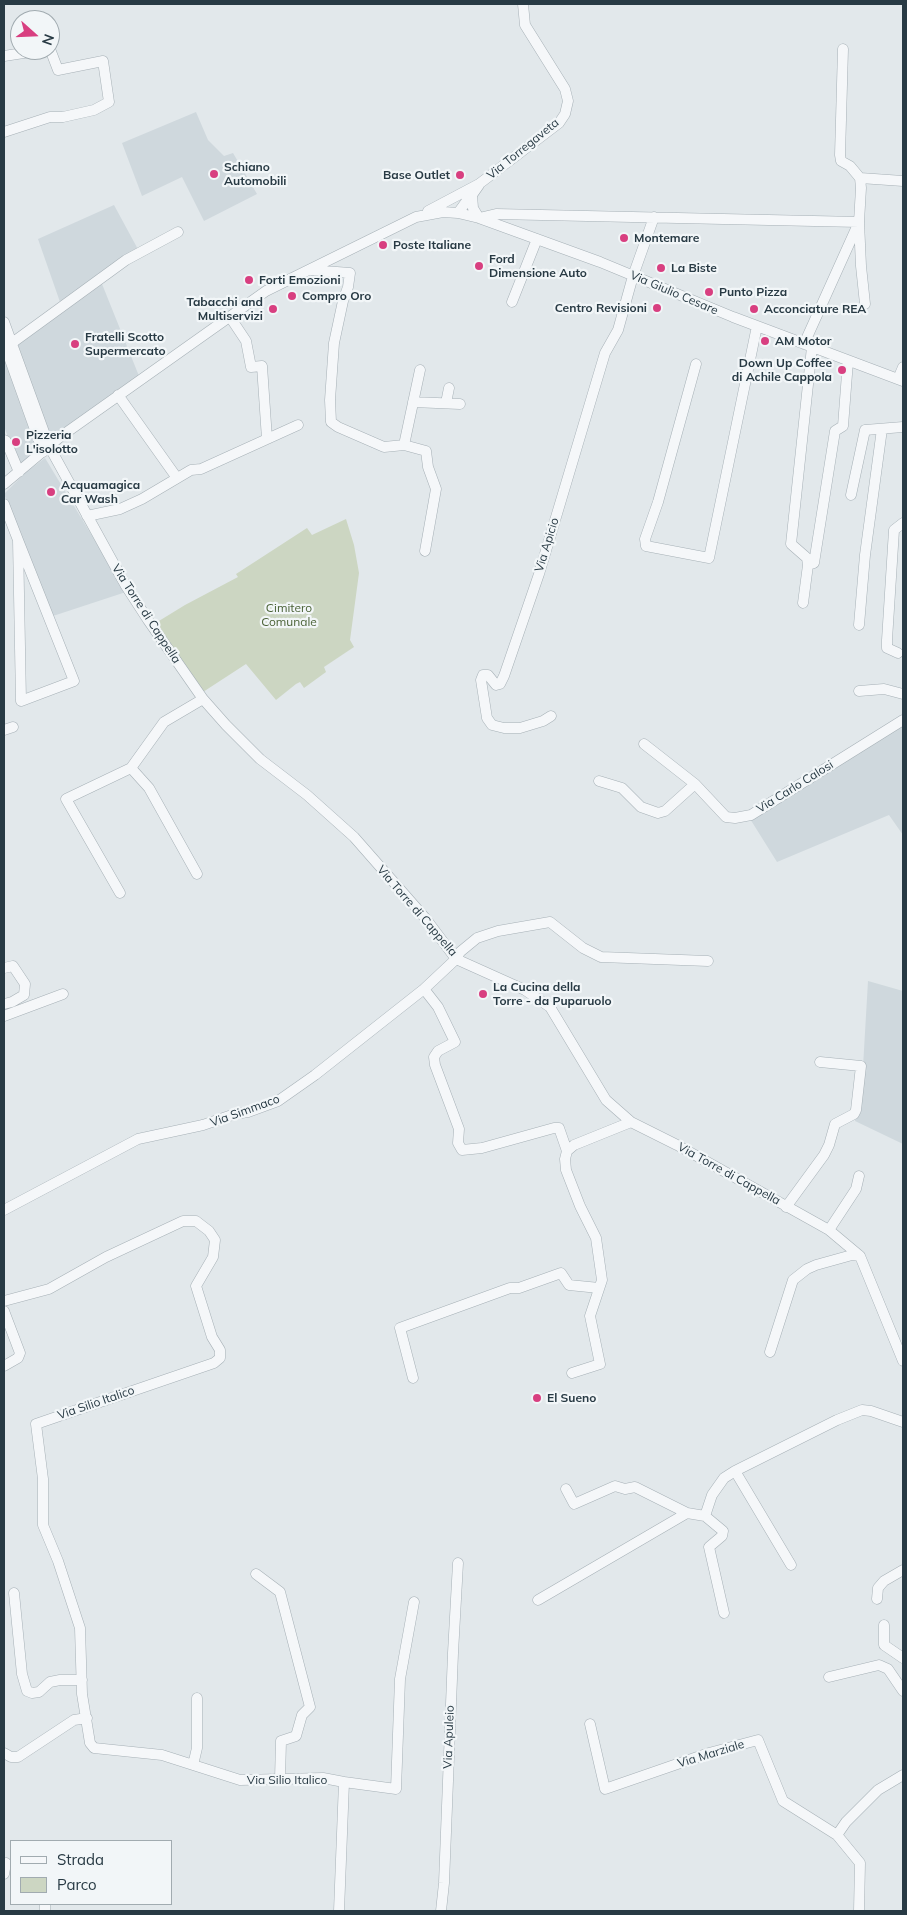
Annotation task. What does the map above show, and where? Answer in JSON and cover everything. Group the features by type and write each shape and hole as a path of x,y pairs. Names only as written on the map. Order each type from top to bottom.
{"street":[{"name":"Via Torregaveta","path":"4,484 46,449 118,395 266,292 462,194 479,184 559,123 565,114 568,101 564,89 525,25 523,4"},
{"path":"843,49 840,155 842,161 850,166 860,178 859,222 865,304"},
{"path":"4,132 44,118 63,118 94,110 109,102 103,61 58,70 54,60"},
{"path":"860,178 903,181"},
{"name":"Via Torregaveta","path":"458,213 479,184"},
{"path":"479,184 472,195 473,208 479,218 496,214 859,222"},
{"path":"458,213 455,207 462,194"},
{"name":"Via Giulio Cesare","path":"416,217 443,212 479,218 633,276 808,346 901,380"},
{"path":"633,276 654,217"},
{"path":"803,602 808,565 806,558 791,544 808,346 859,222"},
{"path":"8,343 126,260 178,232"},
{"path":"512,302 537,240"},
{"path":"309,270 350,274 348,287 342,301 334,344 330,400 331,422 338,427 384,447 404,445 426,451 428,467 436,489 425,551"},
{"name":"Via Apicio","path":"551,716 543,722 520,728 504,728 492,725 487,718 481,680 484,675 488,675 496,685 500,684 504,676 539,574 605,353 618,330 633,276"},
{"path":"230,317 246,341 251,367 262,366 267,439"},
{"name":"Via Torre di Cappella","path":"4,322 8,343 46,449 148,620 203,699 260,759 307,795 354,837 426,919 456,959 525,990 550,1007 606,1100 632,1122 829,1230 860,1256 903,1361"},
{"path":"696,364 658,502 645,539 646,546 709,558 757,326"},
{"path":"808,565 814,563 835,431 843,426 848,361"},
{"path":"901,380 903,367"},
{"path":"404,445 420,370"},
{"path":"446,403 449,388"},
{"path":"118,395 176,478"},
{"path":"413,402 460,404"},
{"path":"87,516 120,509 142,499 192,470 201,469 298,425"},
{"path":"851,495 865,430 903,427"},
{"path":"858,625 865,555 882,429"},
{"path":"4,440 19,472"},
{"path":"4,504 74,681 21,701 18,540"},
{"path":"898,653 887,648 887,640 894,530 903,523"},
{"path":"859,691 884,689 903,694"},
{"path":"120,893 66,799 131,768 164,722 203,699"},
{"name":"Via Carlo Calosi","path":"644,744 695,784 726,817 735,818 750,815 903,720"},
{"path":"131,768 149,788 197,874"},
{"path":"599,781 622,788 641,807 658,812 665,811 695,784"},
{"name":"Via Simmaco","path":"4,1210 138,1139 194,1128 278,1101 315,1075 424,989 456,959 460,952 477,938 498,931 550,922 583,948 601,957 708,961"},
{"path":"4,968 13,966 25,984 24,995 4,1004"},
{"path":"424,989 438,1007 456,1042 438,1051 434,1057 435,1065 459,1129 458,1143 462,1150 482,1148 559,1128 567,1151"},
{"path":"4,1016 63,994"},
{"path":"786,1206 830,1145 834,1124 854,1114 856,1110 861,1066 820,1062"},
{"path":"572,1373 600,1364 590,1316 602,1280 596,1238 580,1206 566,1170 564,1159 567,1151 574,1144 632,1122"},
{"path":"829,1230 856,1189 859,1176"},
{"name":"Via Silio Italico","path":"4,1301 49,1289 106,1257 183,1221 196,1221 215,1240 213,1257 196,1286 212,1337 220,1350 220,1358 214,1363 36,1424 43,1479 43,1525 58,1560 80,1628 82,1694 90,1743 94,1748 162,1755 240,1780 323,1778 344,1782 339,1911"},
{"path":"770,1352 794,1280 816,1264 852,1255 860,1256"},
{"path":"413,1378 400,1328 510,1288 519,1288 561,1273 569,1285 599,1288"},
{"path":"4,1311 20,1353 18,1358 4,1366"},
{"path":"705,1516 712,1495 724,1478 837,1420 862,1410 871,1411 903,1422"},
{"path":"735,1471 790,1565"},
{"path":"566,1489 574,1504 615,1486 625,1489 635,1487 687,1513 705,1516 723,1531 722,1536 709,1547 724,1613"},
{"path":"538,1600 687,1513"},
{"name":"Via Apuleio","path":"441,1911 444,1883 458,1563"},
{"path":"877,1599 878,1588 884,1581 903,1570"},
{"path":"256,1574 280,1592 310,1707 302,1715 296,1736 281,1741 280,1779"},
{"path":"14,1593 22,1674 27,1691 32,1693 39,1692 50,1682 60,1680 82,1680"},
{"path":"344,1782 396,1788 400,1679 414,1602"},
{"path":"884,1624 884,1645 903,1658"},
{"path":"829,1677 879,1665 888,1669 903,1691"},
{"path":"193,1765 197,1748 197,1698"},
{"path":"4,1753 11,1757 18,1756 74,1720 87,1718"},
{"name":"Via Marziale","path":"590,1724 605,1788 709,1753 758,1740 782,1801 837,1835 860,1863 859,1911"},
{"path":"837,1835 846,1822 878,1790 903,1775"},
{"path":"4,1874 6,1863"}],"shaded area":[{"path":"196,112 208,140 224,156 233,153 257,194 204,221 182,177 142,196 122,143"},
{"path":"114,205 140,253 100,279 139,376 18,466 4,426 4,329 14,336 60,302 38,239"},
{"path":"45,458 126,592 53,616 4,494 25,473"},
{"path":"903,715 903,835 889,815 777,862 747,814"},
{"path":"868,981 903,991 903,1144 855,1121 862,1084"}],"green space":[{"name":"Cimitero Comunale","path":"346,519 354,545 359,573 350,640 354,647 324,667 326,672 304,688 300,682 276,700 246,664 203,692 154,624 238,577 236,574 307,528 312,535"}],"place":[{"name":"Schiano Automobili","path":"214,174"},
{"name":"Base Outlet","path":"460,175"},
{"name":"Montemare","path":"624,238"},
{"name":"Poste Italiane","path":"383,245"},
{"name":"Ford Dimensione Auto","path":"479,266"},
{"name":"La Biste","path":"661,268"},
{"name":"Forti Emozioni","path":"249,280"},
{"name":"Punto Pizza","path":"709,292"},
{"name":"Compro Oro","path":"292,296"},
{"name":"Centro Revisioni","path":"657,308"},
{"name":"Tabacchi and Multiservizi","path":"273,309"},
{"name":"Acconciature REA","path":"754,309"},
{"name":"AM Motor","path":"765,341"},
{"name":"Fratelli Scotto Supermercato","path":"75,344"},
{"name":"Down Up Coffee di Achile Cappola","path":"842,370"},
{"name":"Pizzeria L'isolotto","path":"16,442"},
{"name":"Acquamagica Car Wash","path":"51,492"},
{"name":"La Cucina della Torre - da Puparuolo","path":"483,994"},
{"name":"El Sueno","path":"537,1398"}]}
